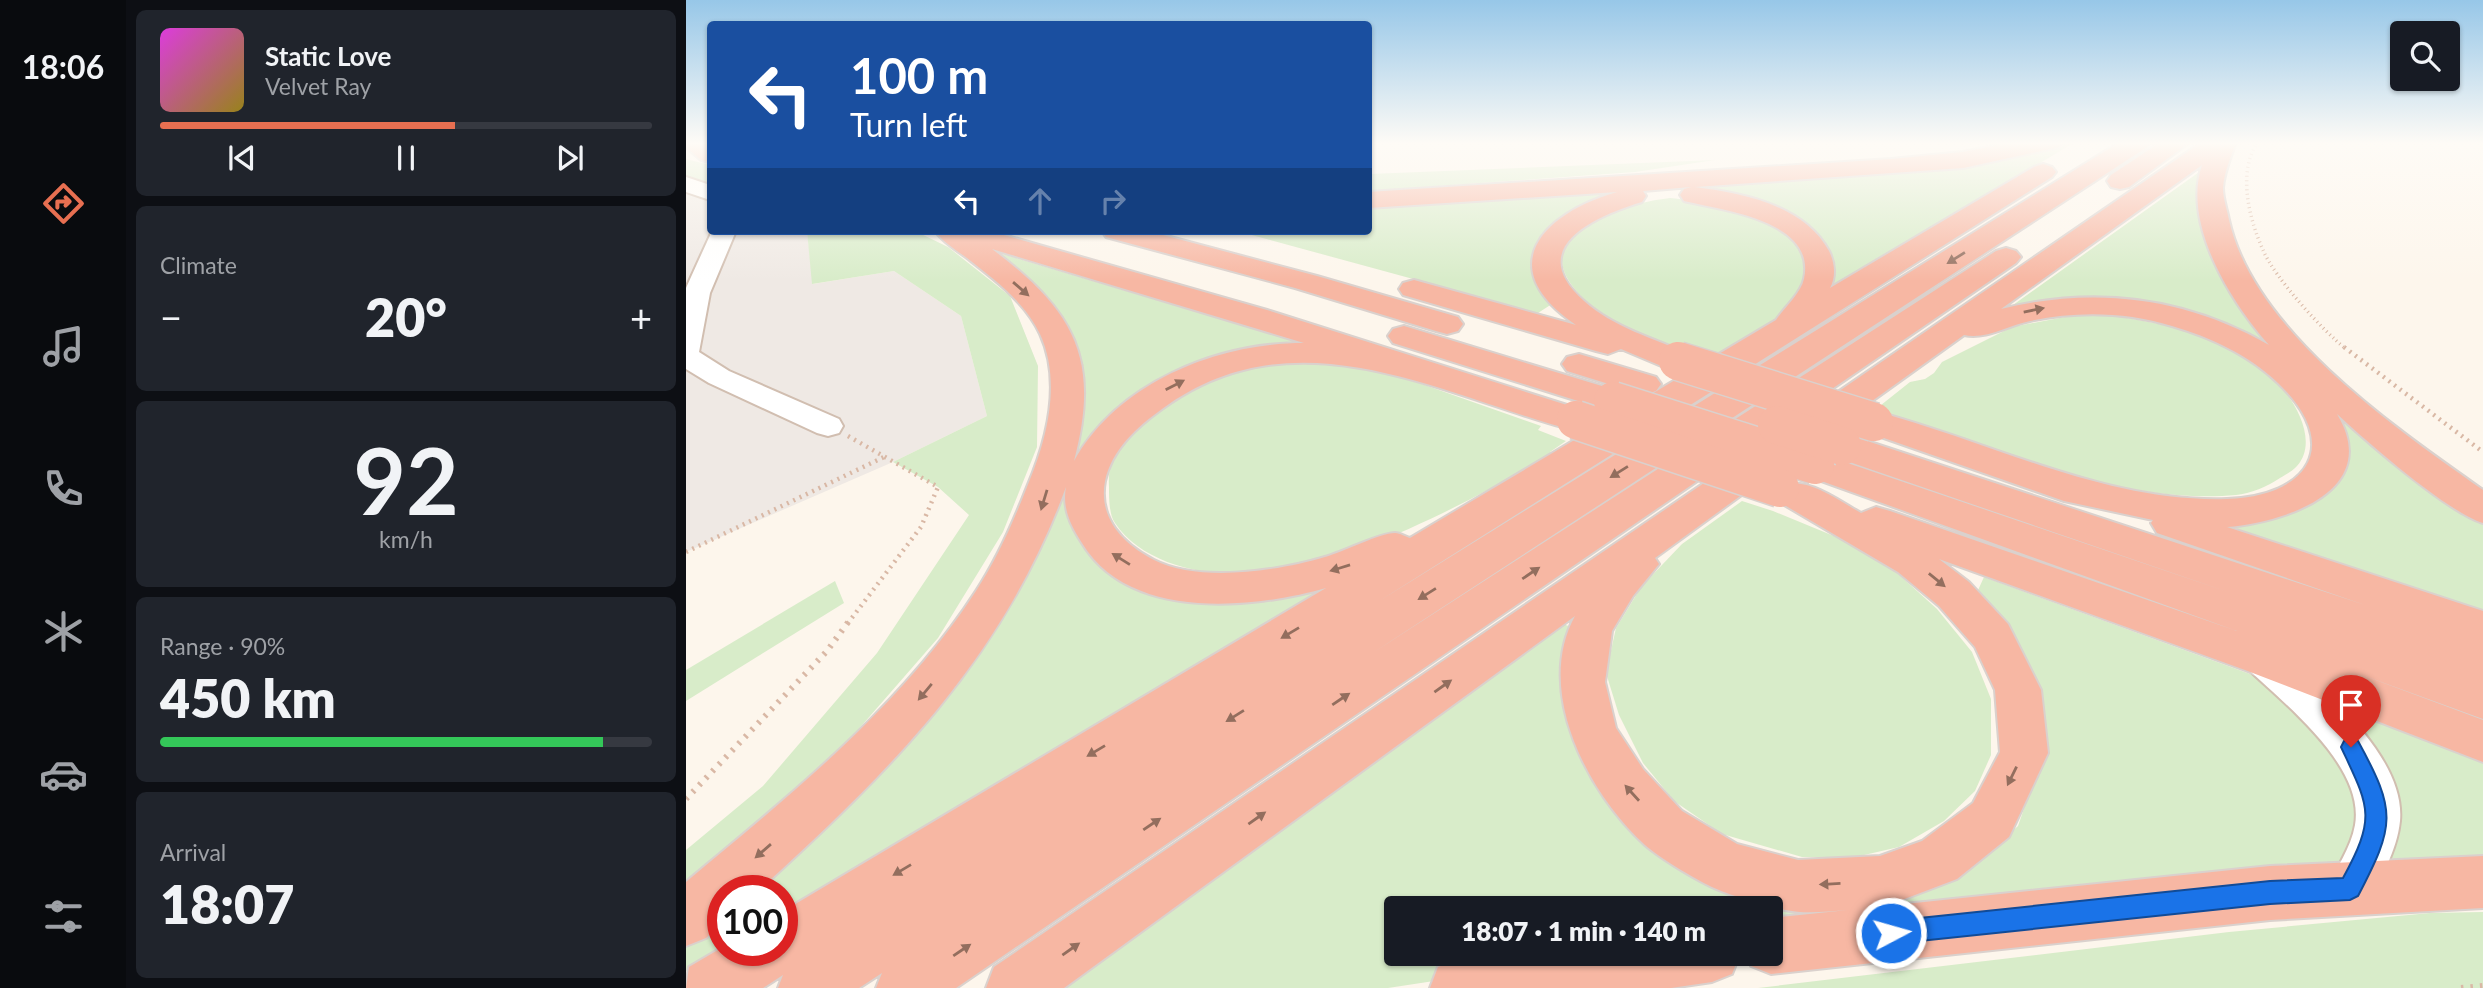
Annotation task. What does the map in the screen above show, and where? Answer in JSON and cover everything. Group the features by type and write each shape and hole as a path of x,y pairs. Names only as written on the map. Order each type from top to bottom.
{"highway":[{"path":"1372,200 1556,188"},
{"path":"798,934 2016,188"},
{"path":"807,988 2065,188"},
{"path":"905,988 2109,188"},
{"path":"1015,988 1662,531 2155,188"},
{"path":"2211,188 2215,224 2230,264 2255,306 2297,356 2366,422 2483,509"},
{"path":"1678,361 1591,321 1558,294 1545,267 1546,253 1557,232 1598,207 1656,193 1716,197 1758,208 1798,231 1812,248 1819,263 1818,281 1798,308 1789,327"},
{"path":"686,918 819,803 922,696 985,616 1039,515 1060,448 1069,396 1063,352 1050,324 1029,296 954,235"},
{"path":"975,235 1242,313 1576,420 1808,473 2483,662"},
{"path":"1056,235 1628,392"},
{"path":"1131,235 1306,282 1628,392 1808,473 1943,543 2262,657 2483,741"},
{"path":"1219,235 1678,361 1874,422 2483,628"},
{"path":"1923,349 2018,313 2045,308 2094,305 2147,311 2201,326 2252,349 2275,364 2307,394 2320,412 2329,432 2331,458 2320,478 2302,494 2268,508 2218,513 2171,508 2052,483"},
{"path":"1412,366 1339,355 1282,354 1220,366 1168,388 1145,403 1110,435 1095,455 1086,476 1084,503 1092,530 1112,554 1160,581 1236,589 1289,584 1362,561 1495,507"},
{"path":"1662,531 1647,554 1618,585 1590,629 1582,682 1594,734 1625,785 1664,828 1726,867 1798,886 1880,882 1938,861 1991,820 2024,752 2018,690 1992,636 1954,594 1808,473"},
{"path":"1808,473 2483,699"},
{"path":"1783,945 2270,892 2483,882"},
{"path":"710,988 745,966"},
{"path":"1459,988 1623,966"}],"street":[{"path":"686,256 720,240"},
{"path":"686,350 697,293 720,240"},
{"path":"686,357 719,377 828,426"},
{"path":"2262,657 2320,711 2351,747 2370,782 2378,813 2370,850 2350,889"}],"path":[{"path":"2248,188 2248,197 2263,252 2303,307 2342,346 2483,452"},
{"path":"686,799 827,651 921,527 938,486 828,426"},
{"path":"686,552 884,457"},
{"path":"2461,988 2483,986"}],"shaded area":[{"path":"686,188 707,188 707,235 807,235 813,284 894,271 961,316 987,416 893,462 686,552"}],"green space":[{"path":"1372,188 1410,188 1372,191"},
{"path":"1601,188 1998,188 1829,289 1820,242 1696,189 1645,190 1548,230 1555,302 1538,313 1252,235 1372,235 1372,204"},
{"path":"2177,188 2216,188 2252,309 2483,514 2483,612 2217,522 2284,513 2333,413 2186,314 2006,310"},
{"path":"1670,198 1715,205 1767,222 1788,235 1802,251 1806,272 1798,296 1791,306 1770,325 1707,361 1622,325 1591,305 1579,294 1564,272 1563,254 1571,238 1586,225 1629,206"},
{"path":"807,235 923,235 948,247 1010,296 1038,366 1037,447 1003,532 938,638 843,747 686,885 686,850 763,786 877,653 969,515 938,487 893,462 987,416 961,316 894,271 812,284"},
{"path":"986,249 1314,347 1148,393 1075,525 1085,548 1101,565 1335,584 798,904 798,875 758,875 949,683 1076,370"},
{"path":"2106,315 2189,332 2228,348 2264,370 2292,401 2304,428 2304,455 2297,466 2270,484 2241,494 2193,496 2147,491 2052,471 1871,413 1910,382 1925,379 1934,373 1942,362 2012,327 2070,316"},
{"path":"1310,362 1361,367 1419,383 1541,426 1538,430 1566,441 1550,452 1551,456 1407,530 1332,558 1293,567 1235,574 1196,570 1158,558 1127,537 1113,520 1109,496 1111,463 1114,452 1123,439 1178,395 1209,380 1259,368"},
{"path":"1742,501 1846,541 1896,572 1937,609 1972,652 1991,699 1991,755 1975,791 1944,821 1899,847 1851,858 1802,857 1722,834 1674,801 1643,763 1619,715 1606,673 1616,628 1641,587 1682,544"},
{"path":"1984,577 2261,678 2343,754 2363,815 2337,873 1783,931 1783,896 1384,896 1384,966 1533,966 1388,988 1054,988 1562,624 1569,626 1582,618 1570,657 1653,843 1878,904 1962,876 2018,826 2037,771 1974,599"},
{"path":"835,581 844,603 686,701 686,670"},
{"path":"2315,697 2483,761 2483,864 2382,866"},
{"path":"2483,912 2483,988 1758,988 2229,932 2430,913"},
{"path":"707,921 707,959 686,971 686,938"}],"route":[{"path":"1891,933 2270,892 2350,889 2370,850 2378,813 2370,782 2351,747"}]}
